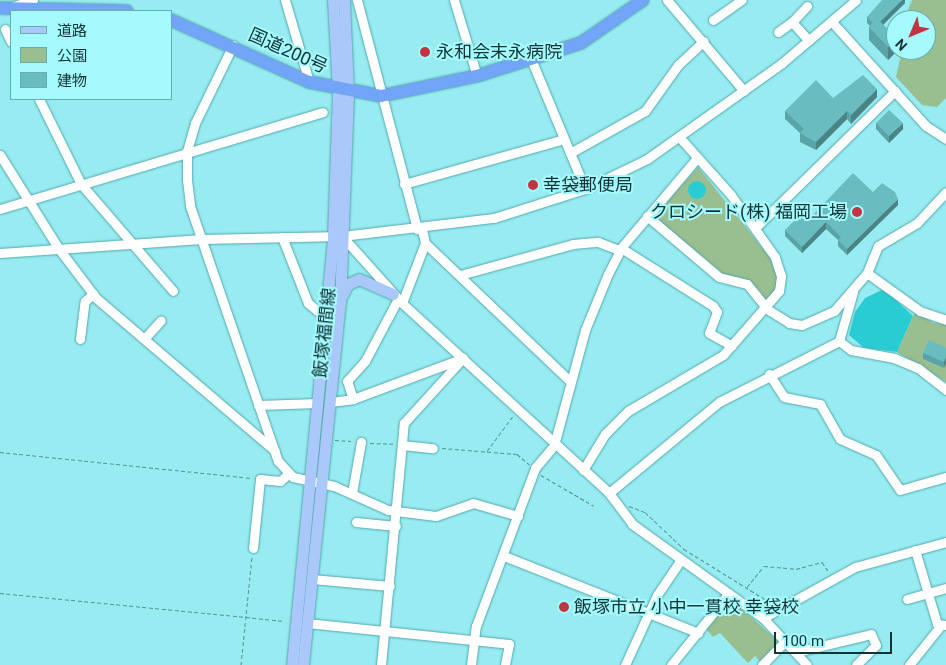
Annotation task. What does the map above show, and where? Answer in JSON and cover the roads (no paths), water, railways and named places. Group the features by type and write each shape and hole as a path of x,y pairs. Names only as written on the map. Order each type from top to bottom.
{"highway":[{"name":"国道200号","path":"172,20 233,45 309,82 343,91 381,96 477,76 531,60 602,32 643,0"},
{"path":"5,8 86,10"}],"main road":[{"name":"飯塚福間線","path":"333,0 343,91"},
{"name":"飯塚福間線","path":"303,665 302,622 315,482 330,402 340,303 337,236 343,91 344,0"},
{"name":"飯塚福間線","path":"292,665 312,579 318,403 326,319 337,236"},
{"path":"340,303 344,288 359,279 398,299"}],"street":[{"path":"5,8 33,0"},
{"path":"285,0 309,82"},
{"path":"357,0 404,184 425,244 570,381"},
{"path":"454,0 477,76"},
{"path":"667,0 744,91"},
{"path":"713,20 742,0"},
{"path":"0,253 202,239 337,236 419,229 494,218 585,189 681,139 809,41 856,0"},
{"path":"778,32 792,22 807,6"},
{"path":"792,22 809,41"},
{"path":"832,22 926,126 946,139"},
{"path":"5,29 10,40"},
{"path":"570,153 645,111 678,65 704,42"},
{"path":"233,45 206,96 187,151 190,206 258,405 275,451 288,474 352,493 397,512 436,516 473,502 518,516"},
{"path":"531,60 585,189"},
{"path":"754,228 895,91"},
{"path":"39,100 81,184 130,244 173,290"},
{"path":"0,209 25,199 323,112"},
{"path":"404,184 564,139"},
{"path":"583,470 605,434 628,411 732,346 767,309 780,291 781,276 775,257 754,228 681,139"},
{"path":"470,665 474,638 535,468 554,445 585,330 620,249 697,158"},
{"path":"1,160 25,199 92,294 275,451"},
{"path":"647,216 719,277 747,284 767,309 789,323 814,323 853,292 867,272 878,246 917,223 946,192"},
{"path":"337,236 398,299 611,497 632,524 680,561 763,618 786,640 807,665"},
{"path":"282,237 308,303 326,319"},
{"path":"460,276 580,243 598,242 620,249 713,306 717,312 709,333 732,346"},
{"path":"354,399 347,381 365,361 425,244"},
{"path":"867,272 920,311 946,320"},
{"path":"611,497 691,422 769,374 839,341 853,292"},
{"path":"80,339 85,301 92,294"},
{"path":"144,339 161,320"},
{"path":"839,341 851,350 894,358 918,368 946,389"},
{"path":"330,402 354,399 463,358"},
{"path":"381,665 396,526 404,424 463,358"},
{"path":"769,374 784,397 807,404 820,404 840,439 876,455 886,475 907,492 946,477"},
{"path":"258,405 318,403"},
{"path":"352,493 361,442"},
{"path":"402,445 433,448"},
{"path":"253,548 260,479 280,481 288,474"},
{"path":"356,522 396,526"},
{"path":"763,618 832,578 855,567 946,542"},
{"path":"915,550 937,624 944,625"},
{"path":"504,556 698,633"},
{"path":"625,665 650,614 680,561"},
{"path":"312,579 390,586"},
{"path":"907,599 946,588"},
{"path":"671,665 729,593"},
{"path":"302,622 474,638 509,644 505,665"},
{"path":"909,665 944,625"},
{"path":"796,652 871,634 876,645 856,665"},
{"path":"762,665 786,640"}],"water":[{"path":"693,181 701,181 706,186 704,197 693,199 688,194 688,186"},
{"path":"884,289 913,316 897,352 864,348 849,335 855,312 865,298"}],"place":[{"name":"永和会末永病院","path":"425,52"},
{"name":"幸袋郵便局","path":"533,185"},
{"name":"クロシード(株) 福岡工場","path":"857,212"},
{"name":"飯塚市立 小中一貫校 幸袋校","path":"564,607"}]}
